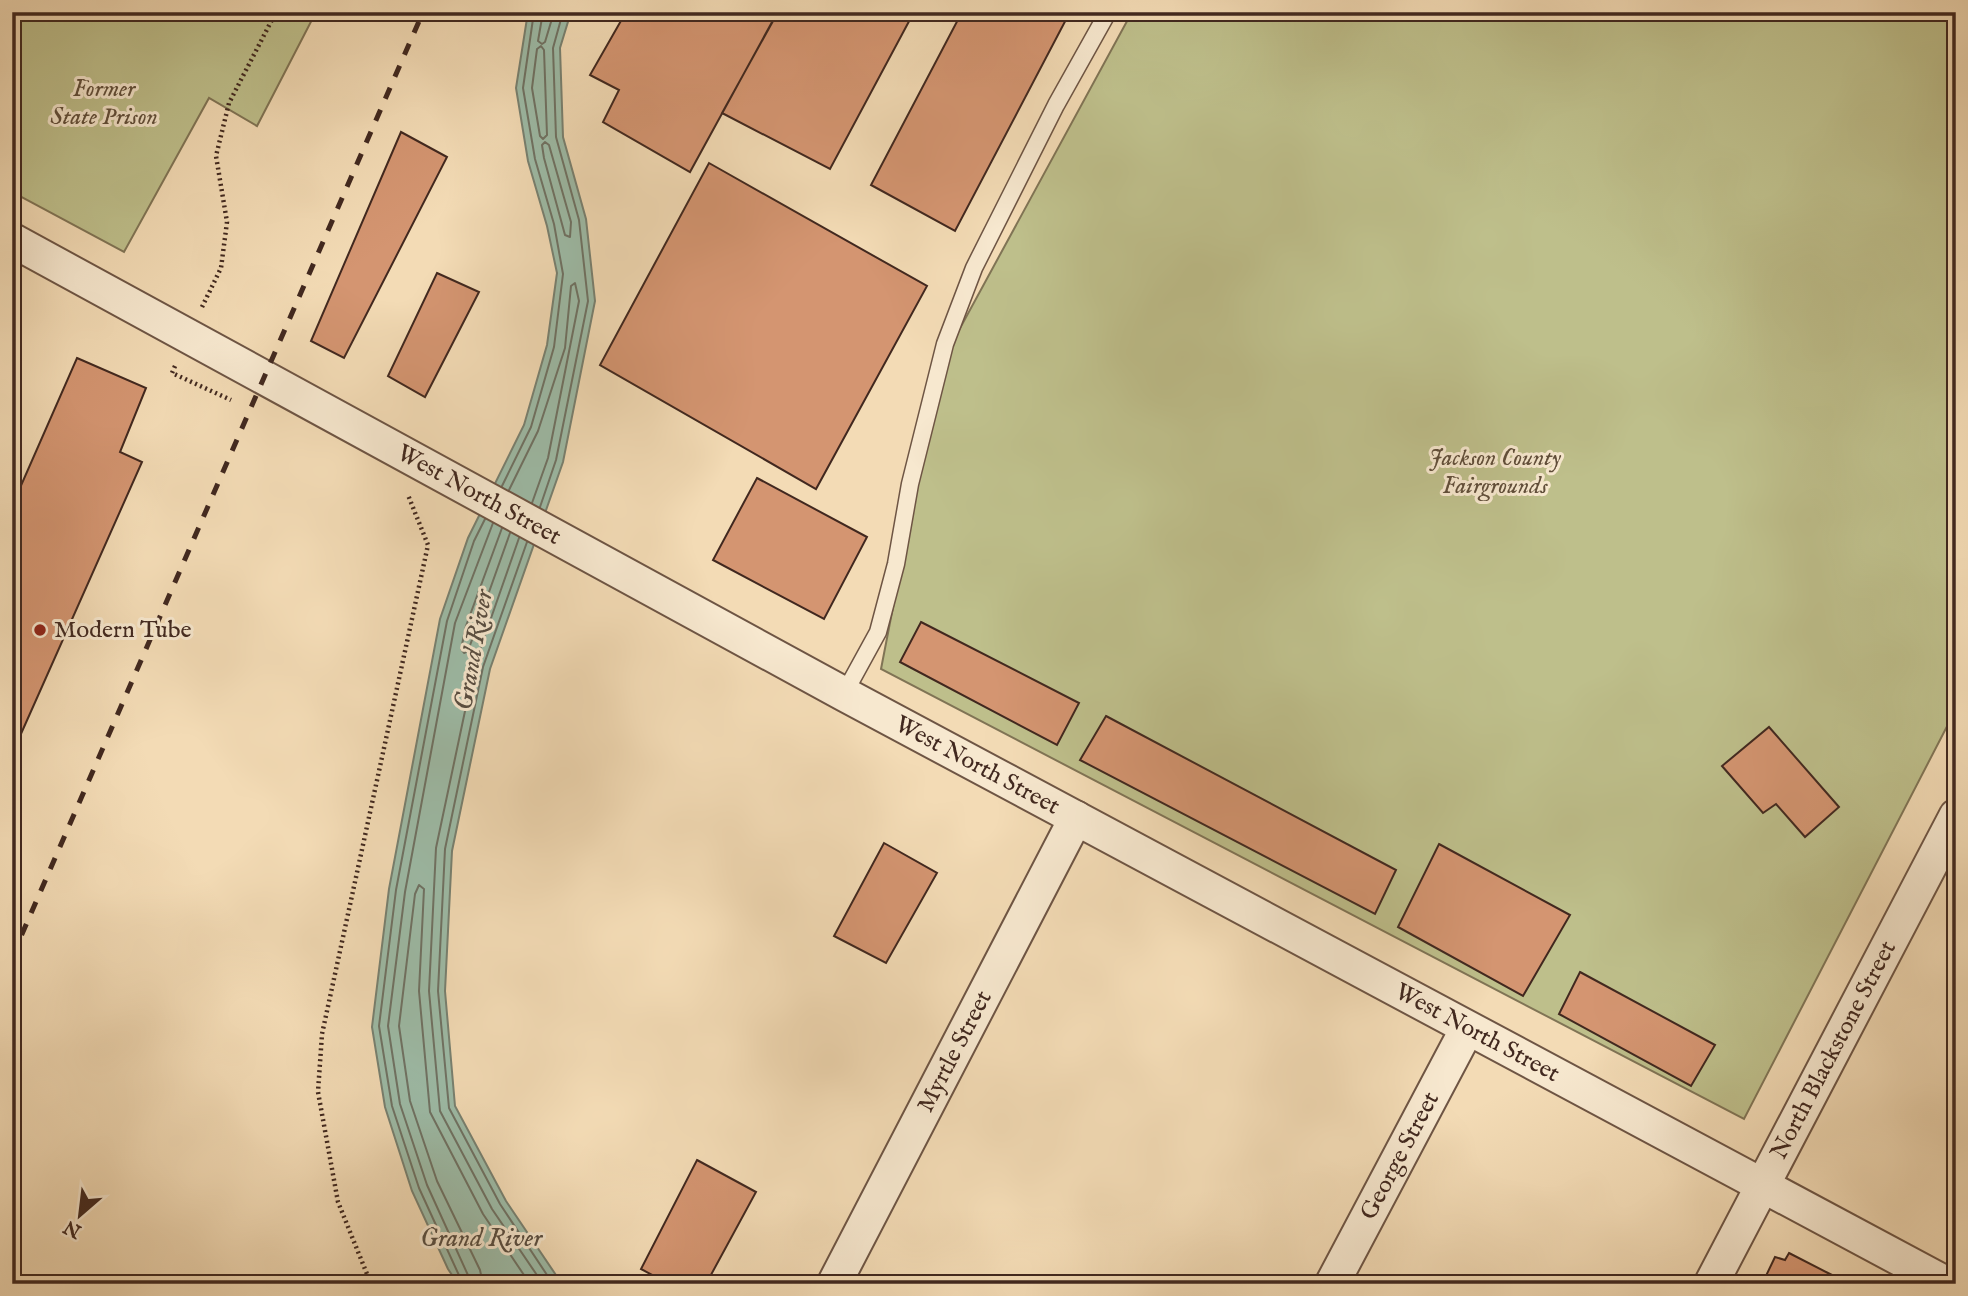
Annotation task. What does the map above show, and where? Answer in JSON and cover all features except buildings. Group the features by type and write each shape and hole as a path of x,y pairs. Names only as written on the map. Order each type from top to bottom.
{"street":[{"name":"West North Street","path":"12,240 844,694 1942,1283"},
{"name":"North Blackstone Street","path":"1712,1284 1956,816"},
{"name":"Myrtle Street","path":"834,1284 1076,817"},
{"name":"George Street","path":"1332,1284 1467,1028"}],"lane":[{"path":"844,694 878,632 896,564 910,484 945,344 974,268 1056,105 1108,12"}],"path":[{"path":"206,298 221,268 227,222 216,156 229,103 276,12"},
{"path":"172,373 241,405"},
{"path":"371,1284 338,1202 318,1092 322,1034 428,545 410,496 398,489"}],"green space":[{"name":"Former State Prison","path":"12,12 316,12 257,126 209,98 124,252 12,192"},
{"name":"Jackson County Fairgrounds","path":"1132,12 1956,12 1956,709 1744,1119 881,669 940,365"}],"water":[{"name":"Grand River","path":"528,12 571,12 560,48 563,137 586,219 595,301 563,462 490,669 452,851 445,991 455,1106 506,1201 562,1284 458,1284 448,1269 412,1191 385,1107 372,1027 389,889 440,619 468,538 524,425 547,345 557,273 547,226 528,161 516,88"}],"railway":[{"path":"12,957 423,12"}],"place":[{"name":"Modern Tube","path":"40,630"}]}
